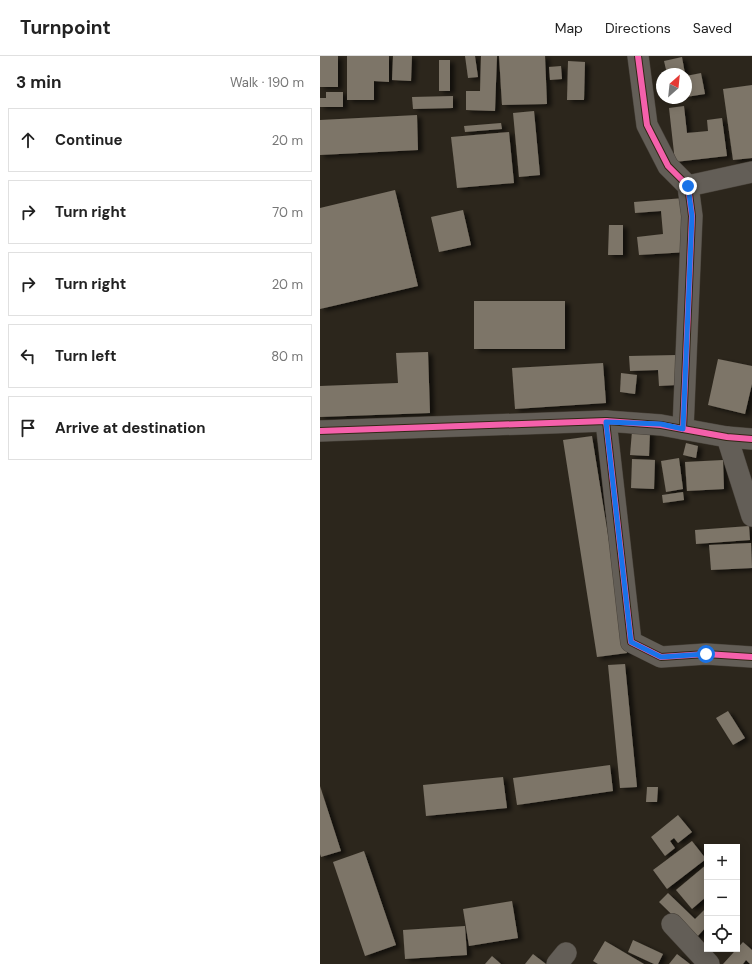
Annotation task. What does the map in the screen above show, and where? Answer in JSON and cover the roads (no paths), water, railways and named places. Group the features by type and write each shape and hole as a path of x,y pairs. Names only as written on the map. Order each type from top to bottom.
{"street":[{"path":"638,56 647,125 668,166 688,186 692,216 683,429"},
{"path":"688,186 752,172"},
{"path":"606,422 631,642 661,657 706,654 752,657"},
{"path":"320,431 606,422 661,424 727,438 752,439"},
{"path":"727,438 752,516"},
{"path":"672,924 709,964"}]}
